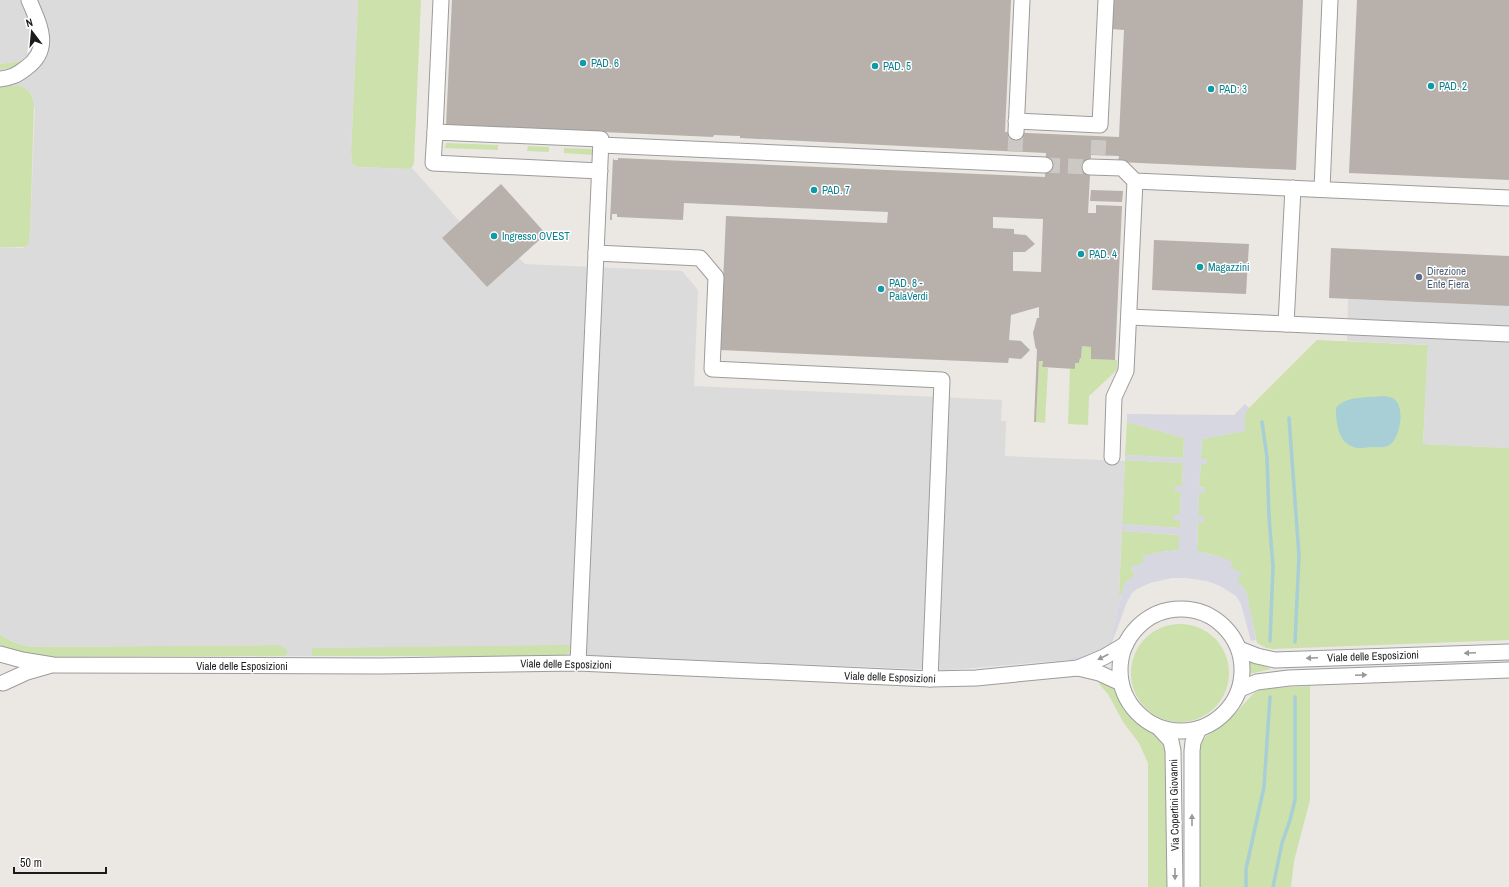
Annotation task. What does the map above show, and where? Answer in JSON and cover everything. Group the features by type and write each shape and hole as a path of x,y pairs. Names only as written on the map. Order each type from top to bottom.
{"street":[{"path":"0,78 10,78 18,74 29,66 39,54 41,47 41,32 29,0"},
{"path":"441,0 433,163 600,171"},
{"path":"1022,0 1016,127 1100,130 1106,0"},
{"path":"1322,189 1330,0"},
{"path":"435,132 601,139 578,664"},
{"path":"601,145 1015,157 1045,165"},
{"path":"1096,163 1122,168 1135,181 1509,198"},
{"path":"1112,457 1114,397 1126,371 1135,181"},
{"path":"1286,324 1293,188"},
{"path":"596,254 700,258 716,277 712,369 942,380 930,679"},
{"path":"1129,317 1509,334"},
{"name":"Viale delle Esposizioni","path":"1181,609 1203,613 1222,625 1232,636 1239,649 1243,666 1240,690 1232,705 1220,718 1210,725 1199,729 1179,732 1159,728 1141,717 1128,701 1121,683 1120,669 1126,644 1135,630 1148,619 1164,612 1181,609"},
{"name":"Viale delle Esposizioni","path":"0,655 53,665 380,666 578,664 930,679 976,678 1078,668 1104,657 1126,644"},
{"name":"Viale delle Esposizioni","path":"1239,649 1257,656 1275,660 1509,652"},
{"path":"0,655 5,668 1,685"},
{"name":"Viale delle Esposizioni","path":"1,685 27,672 53,665"},
{"name":"Viale delle Esposizioni","path":"1078,668 1099,673 1121,683"},
{"name":"Viale delle Esposizioni","path":"1240,690 1257,682 1289,678 1509,670"},
{"name":"Via Copertini Giovanni","path":"1159,728 1171,741 1173,751 1176,887"},
{"name":"Via Copertini Giovanni","path":"1192,887 1192,751 1193,742 1199,729"}],"green space":[{"path":"358,0 421,0 414,162 410,169 358,167 352,164 351,152"},
{"path":"21,61 21,63 14,68 0,69 0,64"},
{"path":"18,85 30,92 33,98 34,106 29,243 26,247 0,247 0,87"},
{"path":"446,143 498,145 498,150 445,148"},
{"path":"528,146 549,147 549,152 527,151"},
{"path":"564,148 594,149 594,155 564,153"},
{"path":"1317,340 1428,345 1423,444 1509,448 1509,640 1266,648 1257,643 1246,591 1237,582 1230,567 1232,562 1197,551 1198,522 1204,522 1204,517 1198,516 1199,493 1205,493 1205,488 1199,487 1201,464 1206,464 1207,460 1201,459 1202,439 1245,431 1245,415 1247,410"},
{"path":"1082,346 1091,347 1091,359 1117,360 1117,370 1089,396 1088,425 1068,424 1070,369 1075,369 1075,363 1079,363"},
{"path":"1039,361 1043,361 1042,367 1048,368 1045,423 1036,422"},
{"path":"1127,422 1184,438 1183,458 1125,455"},
{"path":"1125,460 1183,463 1182,486 1176,486 1181,492 1180,515 1174,514 1180,520 1180,528 1122,524"},
{"path":"1122,531 1179,535 1179,550 1143,556 1145,562 1131,568 1135,576 1126,582 1121,595 1119,595"},
{"path":"1180,624 1190,625 1207,632 1221,646 1228,663 1228,683 1221,700 1207,714 1190,721 1180,722 1170,721 1153,714 1139,700 1132,683 1131,673 1132,663 1139,646 1153,632 1170,625"},
{"path":"0,634 16,643 35,647 279,645 287,649 287,654 285,656 43,657 5,648 0,645"},
{"path":"569,645 570,653 564,655 537,656 312,656 312,648"},
{"path":"1243,657 1271,669 1245,675"},
{"path":"1098,677 1115,687 1129,714 1154,734 1165,748 1167,887 1148,887 1148,763 1139,743 1123,722 1108,694 1100,685"},
{"path":"1310,686 1310,800 1294,861 1291,887 1200,887 1199,754 1201,742 1205,737 1229,720 1254,693 1271,688"}],"shaded area":[{"path":"0,0 358,0 351,152 352,164 358,167 412,168 460,222 442,238 487,287 519,258 525,264 682,271 698,290 694,386 1002,400 1001,421 1006,421 1005,456 1125,461 1119,595 1121,595 1112,635 1108,645 1104,650 1094,655 1069,657 1069,660 947,670 567,655 570,653 569,645 312,648 312,656 285,656 287,654 287,649 279,645 35,647 20,645 5,638 0,634 0,247 23,248 29,243 35,110 32,95 25,88 18,85 0,87 0,69 14,68 21,63 21,61 0,64"},
{"path":"1348,299 1509,306 1509,448 1423,444 1428,345 1347,341"},
{"path":"1245,404 1249,408 1245,415 1245,431 1202,439 1201,459 1207,459 1206,464 1201,464 1199,487 1205,488 1205,493 1199,493 1198,516 1204,516 1204,522 1198,522 1197,551 1227,559 1232,562 1230,567 1242,573 1237,582 1243,586 1247,594 1256,640 1251,641 1241,604 1236,596 1220,586 1207,581 1172,578 1150,583 1132,593 1127,602 1111,645 1095,657 1069,660 1069,657 1094,655 1104,650 1108,645 1112,635 1123,587 1127,580 1135,576 1131,567 1144,562 1143,556 1179,550 1179,535 1122,531 1122,524 1180,528 1180,520 1174,520 1174,514 1180,514 1181,492 1175,492 1175,486 1182,486 1183,463 1125,460 1125,455 1183,458 1184,438 1127,422 1127,414 1234,415"}],"water":[{"path":"1385,396 1394,399 1398,403 1400,409 1400,424 1396,437 1392,443 1388,446 1381,447 1356,448 1344,441 1337,425 1336,408 1340,404 1352,399"}],"building":[{"path":"452,0 1011,0 1005,132 1119,137 1124,30 1111,29 1110,0 1303,0 1296,170 1118,162 1119,156 1091,155 1088,213 1096,213 1096,205 1122,206 1115,360 1091,359 1091,347 1082,346 1081,358 1079,363 1075,363 1075,369 1042,367 1043,361 1039,361 1036,422 1034,422 1037,349 1033,333 1037,318 1039,318 1039,307 1011,315 1009,340 1021,341 1030,350 1021,359 1009,358 1008,363 720,350 726,216 887,223 888,212 684,203 683,220 617,217 617,214 612,214 612,220 610,220 613,158 614,160 618,160 618,158 1045,177 1046,153 740,138 740,136 714,135 713,137 446,125","holes":["993,217 1043,219 1041,272 1013,271 1013,252 1025,252 1035,244 1026,235 1014,234 1014,229 993,228"]},
{"name":"PAD. 2","path":"1357,0 1509,0 1509,180 1349,173"},
{"name":"Ingresso OVEST","path":"501,184 546,234 487,287 442,238"},
{"path":"1091,190 1123,191 1122,202 1090,201"},
{"name":"Magazzini","path":"1154,240 1249,244 1246,294 1152,290"},
{"name":"Direzione Ente Fiera","path":"1331,248 1509,256 1509,306 1329,298"}],"waterway":[{"path":"1289,418 1299,556 1295,642"},
{"path":"1262,422 1267,457 1269,517 1273,567 1270,641"},
{"path":"1246,887 1246,869 1264,787 1270,697"},
{"path":"1273,887 1282,843 1295,800 1295,697"}],"tunnel":[{"path":"1015,151 1016,132"},
{"path":"1098,155 1099,136"},
{"path":"1045,165 1090,167"}],"place":[{"name":"PAD. 6","path":"583,63"},
{"name":"PAD. 5","path":"875,66"},
{"name":"PAD. 2","path":"1431,86"},
{"name":"PAD: 3","path":"1211,89"},
{"name":"PAD. 7","path":"814,190"},
{"name":"Ingresso OVEST","path":"494,236"},
{"name":"PAD. 4","path":"1081,254"},
{"name":"Magazzini","path":"1200,267"},
{"name":"Direzione Ente Fiera","path":"1419,277"},
{"name":"PAD. 8 - PalaVerdi","path":"881,289"}]}
